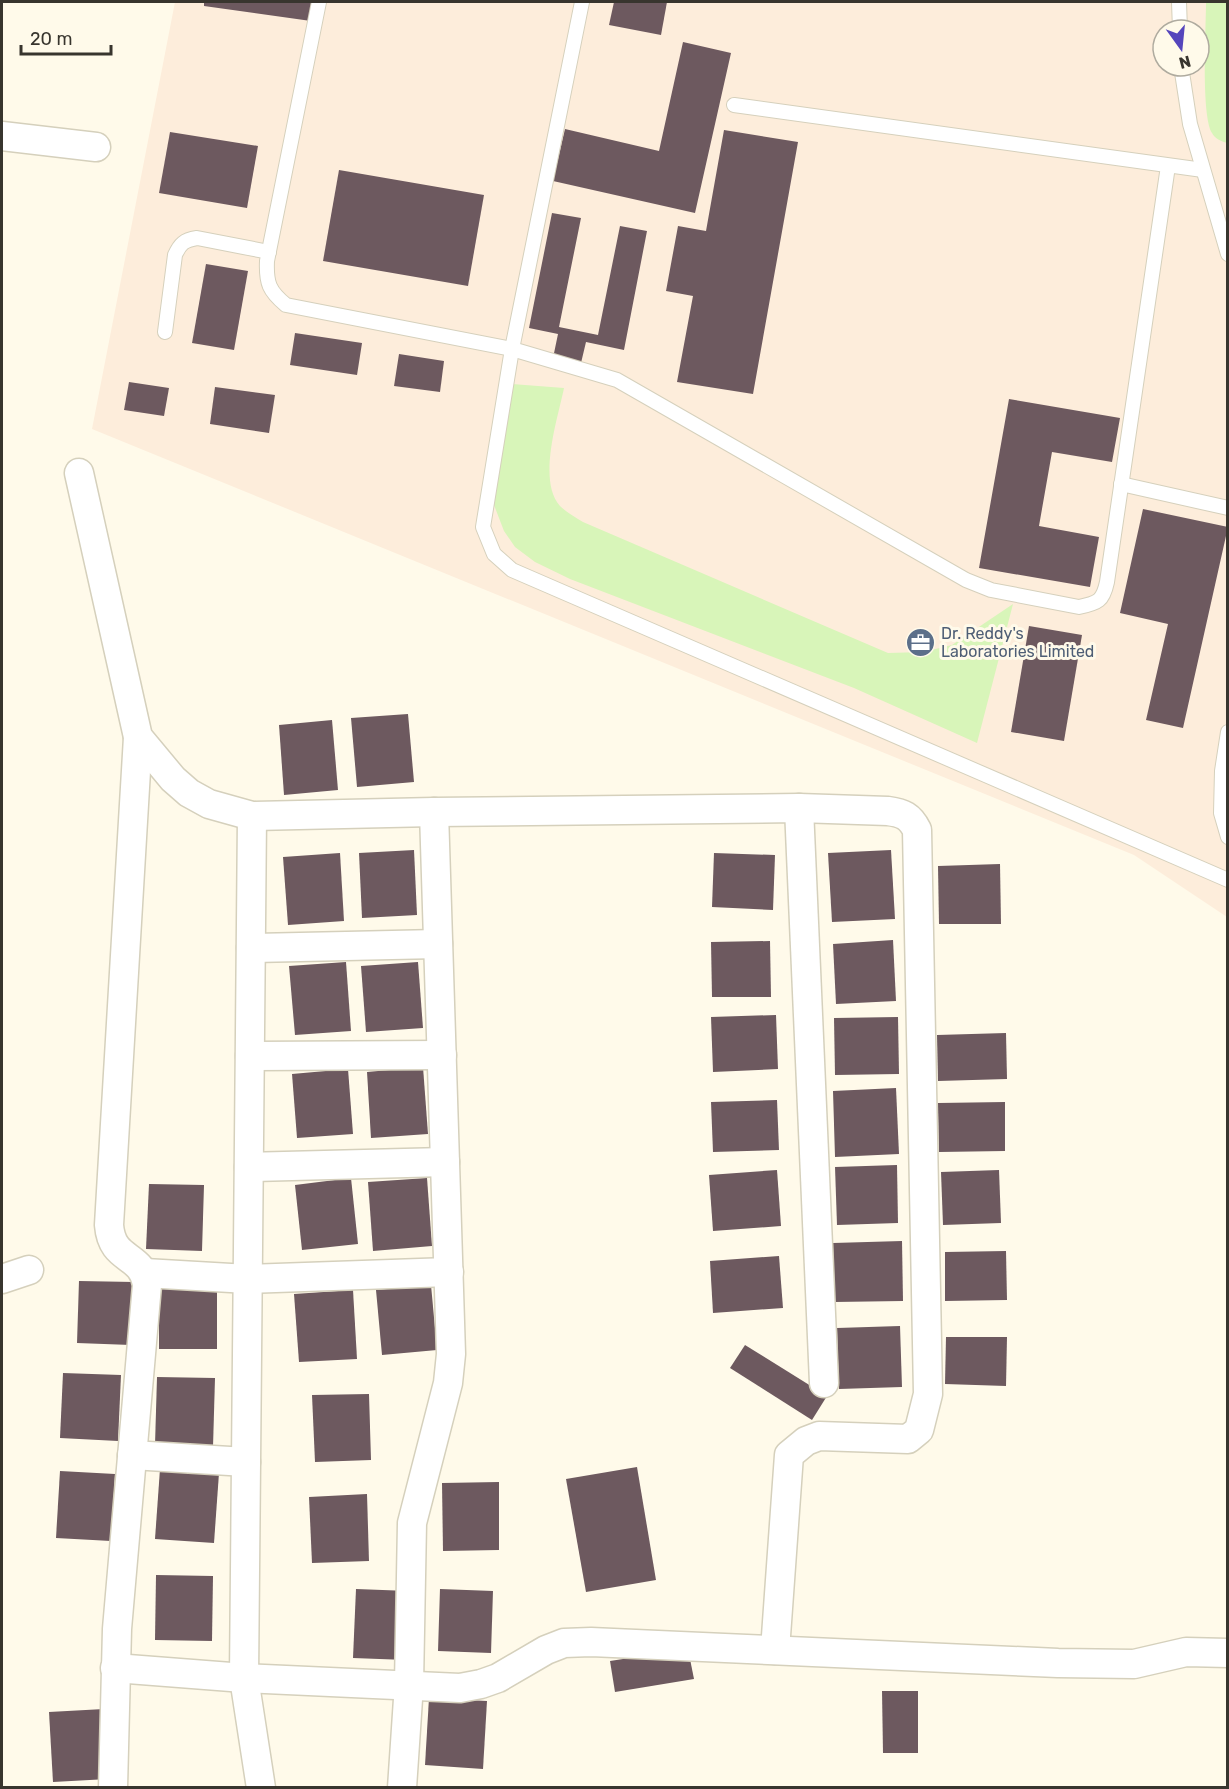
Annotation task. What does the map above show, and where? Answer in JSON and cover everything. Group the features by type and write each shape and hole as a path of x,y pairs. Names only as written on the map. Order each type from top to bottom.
{"street":[{"path":"2,140 96,147"},
{"path":"79,473 138,736 109,1225 110,1239 118,1251 136,1263 145,1273 147,1285 115,1668 113,1788"},
{"path":"138,736 173,779 189,793 209,804 252,816 799,808 901,813 912,819 916,830 928,1394 920,1430 908,1439 819,1437 806,1441 789,1455 775,1650"},
{"path":"799,808 824,1383"},
{"path":"402,1788 409,1684 412,1522 448,1383 452,1354 434,812"},
{"path":"252,816 244,1678 261,1788"},
{"path":"251,948 438,944"},
{"path":"250,1056 442,1055"},
{"path":"249,1167 445,1162"},
{"path":"2,1279 29,1270"},
{"path":"145,1273 248,1279 448,1272"},
{"path":"132,1455 246,1462"},
{"path":"115,1668 244,1678 460,1688 498,1678 546,1650 564,1643 591,1642 1134,1664 1186,1652 1227,1653"}],"lane":[{"path":"320,2 269,252 267,275 272,293 286,305 512,349 617,381 966,580 992,590 1079,607 1093,604 1104,596 1168,166"},
{"path":"582,2 512,349 483,527 494,555 512,570 1227,880"},
{"path":"1179,2 1180,18"},
{"path":"1183,78 1190,124 1227,254"},
{"path":"734,105 1203,170"},
{"path":"165,332 175,255 179,246 186,240 197,238 269,252"},
{"path":"1121,484 1227,508"},
{"path":"1227,732 1222,771 1221,813 1227,837"}],"shaded area":[{"name":"Dr. Reddy's Laboratories Limited","path":"175,2 1227,2 1227,917 1134,855 92,429"}],"green space":[{"path":"1206,2 1227,2 1227,143 1220,141 1212,133 1206,108 1205,78 1211,78 1211,18 1206,18"},
{"path":"512,384 564,388 551,449 550,481 553,495 560,506 583,522 888,653 923,652 952,645 1013,604 977,743 854,688 570,579 535,562 515,547 504,531 494,505"}],"building":[{"path":"204,2 314,2 311,21 204,6"},
{"path":"614,2 667,2 661,35 609,25"},
{"path":"683,42 731,53 695,213 553,181 565,129 659,151"},
{"path":"724,130 798,142 753,394 677,382 693,296 666,291 678,226 706,231"},
{"path":"170,132 258,146 247,208 159,193"},
{"path":"339,170 484,195 468,286 323,261"},
{"path":"552,213 581,218 559,327 598,335 620,226 647,231 624,350 586,342 581,363 553,358 558,334 529,328"},
{"path":"206,264 248,271 234,350 192,343"},
{"path":"295,333 362,343 357,375 290,365"},
{"path":"399,354 444,361 440,392 394,386"},
{"path":"129,382 169,388 164,416 124,410"},
{"path":"215,387 275,395 269,433 210,424"},
{"path":"1009,399 1120,418 1112,462 1052,452 1039,526 1099,537 1090,587 979,568"},
{"path":"1143,509 1228,527 1183,728 1146,720 1168,624 1120,613"},
{"path":"1029,626 1082,635 1064,741 1011,732"},
{"path":"408,714 414,782 357,787 351,718"},
{"path":"332,720 338,790 284,795 279,725"},
{"path":"414,850 417,915 362,918 359,853"},
{"path":"891,850 895,919 832,922 828,853"},
{"path":"340,853 344,921 288,925 283,857"},
{"path":"714,853 775,855 773,910 712,907"},
{"path":"1000,864 1001,924 939,924 938,866"},
{"path":"893,940 896,1001 836,1004 833,944"},
{"path":"770,941 771,997 712,997 711,942"},
{"path":"346,962 351,1031 295,1035 289,966"},
{"path":"418,962 423,1028 366,1032 361,966"},
{"path":"776,1015 778,1069 713,1072 711,1017"},
{"path":"898,1017 899,1074 835,1075 834,1018"},
{"path":"1006,1033 1007,1079 938,1081 937,1035"},
{"path":"423,1067 428,1134 371,1138 367,1072"},
{"path":"348,1069 353,1134 297,1138 292,1074"},
{"path":"896,1088 899,1154 835,1157 833,1091"},
{"path":"777,1100 779,1150 713,1152 711,1102"},
{"path":"1005,1102 1005,1151 939,1152 938,1103"},
{"path":"897,1165 898,1223 837,1225 835,1167"},
{"path":"777,1170 781,1226 713,1231 709,1175"},
{"path":"999,1170 1001,1223 943,1225 941,1172"},
{"path":"351,1178 358,1244 302,1250 295,1185"},
{"path":"427,1178 432,1246 373,1251 368,1182"},
{"path":"149,1184 204,1185 202,1251 146,1249"},
{"path":"902,1241 903,1301 834,1302 833,1243"},
{"path":"1006,1251 1007,1300 945,1301 945,1252"},
{"path":"779,1256 783,1308 713,1313 710,1261"},
{"path":"79,1281 134,1282 131,1345 77,1343"},
{"path":"159,1283 217,1283 217,1349 159,1349"},
{"path":"431,1285 437,1350 382,1355 376,1290"},
{"path":"353,1290 357,1359 299,1362 294,1294"},
{"path":"900,1326 902,1387 839,1389 837,1328"},
{"path":"946,1337 1007,1337 1006,1386 945,1384"},
{"path":"745,1345 827,1396 812,1420 730,1368"},
{"path":"63,1373 121,1375 118,1441 60,1438"},
{"path":"157,1377 215,1378 213,1447 155,1445"},
{"path":"369,1394 371,1460 315,1462 312,1395"},
{"path":"637,1467 656,1580 586,1592 566,1479"},
{"path":"160,1469 219,1473 214,1543 155,1539"},
{"path":"60,1471 115,1474 111,1541 56,1538"},
{"path":"499,1482 499,1550 443,1551 442,1483"},
{"path":"367,1494 369,1561 312,1563 309,1497"},
{"path":"156,1575 213,1576 212,1641 155,1640"},
{"path":"356,1589 409,1591 406,1660 353,1658"},
{"path":"440,1589 493,1591 491,1653 438,1651"},
{"path":"688,1649 694,1679 615,1692 610,1661"},
{"path":"882,1691 918,1691 918,1753 883,1753"},
{"path":"429,1698 487,1701 483,1769 425,1765"},
{"path":"104,1709 108,1779 53,1782 49,1712"}],"place":[{"name":"Dr. Reddy's Laboratories Limited","path":"920,642"}]}
